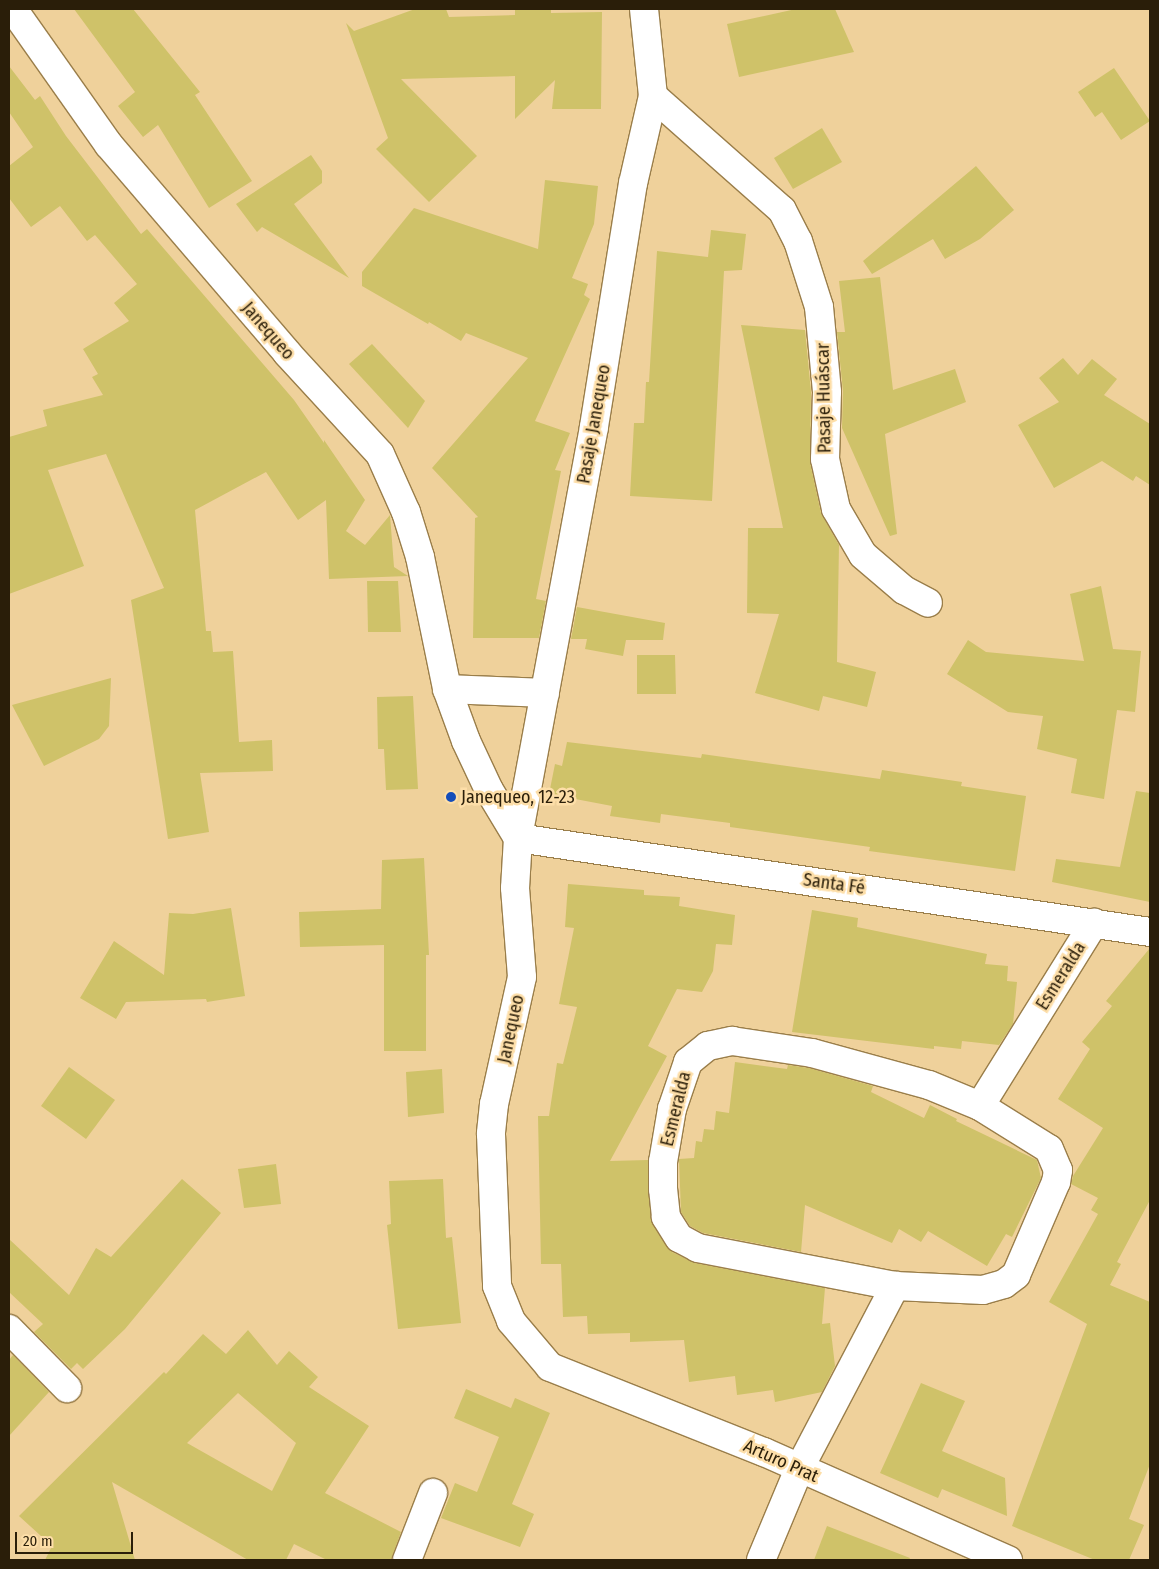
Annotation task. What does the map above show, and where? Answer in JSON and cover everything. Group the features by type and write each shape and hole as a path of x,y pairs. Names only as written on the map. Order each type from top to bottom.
{"street":[{"name":"Janequeo","path":"12,9 109,145 287,353 380,454 406,512 420,556 447,689 481,774 518,838 515,888 522,977 494,1104 491,1134 494,1267 497,1286 511,1321 550,1368"},
{"name":"Pasaje Janequeo","path":"518,838 594,427 634,183 653,96 644,9"},
{"name":"Pasaje Huáscar","path":"653,96 782,210 798,241 820,307 827,392 824,459 836,509 863,555 896,585 928,603"},
{"path":"447,689 545,693"},
{"name":"Santa Fé","path":"518,838 1150,932"},
{"name":"Esmeralda","path":"980,1106 1094,923"},
{"name":"Esmeralda","path":"732,1041 802,1051 877,1068 980,1106 1041,1143 1055,1158 1058,1170 1056,1182 1024,1262 1016,1275 994,1288 895,1286 698,1248 679,1238 666,1217 663,1162 672,1109 688,1062 708,1046 732,1041"},
{"path":"761,1560 799,1469 895,1286"},
{"path":"9,1330 68,1388"},
{"name":"Arturo Prat","path":"550,1368 799,1469 1008,1560"},
{"path":"408,1560 433,1493"}],"building":[{"path":"74,9 133,9 200,92 195,95 252,181 209,208 158,125 143,137 118,106 135,92"},
{"path":"415,9 446,9 449,17 515,15 515,9 551,9 551,13 602,12 601,109 552,109 555,80 515,119 515,76 401,79 477,156 429,202 376,149 388,138 346,23 354,31"},
{"path":"796,9 835,9 854,52 739,77 727,24"},
{"path":"9,66 35,100 40,96 66,136 141,234 147,229 294,400 324,443 324,440 365,500 346,531 365,545 390,515 394,567 408,576 329,579 326,500 298,520 266,472 195,510 206,631 211,631 213,652 233,651 239,742 272,740 273,771 200,773 209,832 168,839 131,600 164,588 106,454 48,470 84,566 9,594 9,437 47,426 43,410 103,395 92,377 98,374 83,349 129,321 114,303 137,284 95,235 87,241 60,206 31,227 9,198 9,166 33,147 9,112"},
{"path":"1114,68 1150,121 1121,140 1102,112 1095,117 1078,92"},
{"path":"822,128 842,162 793,189 774,158"},
{"path":"311,155 322,171 322,183 294,204 349,278 262,227 257,232 236,204"},
{"path":"976,166 1014,210 980,239 945,259 933,239 872,274 863,261"},
{"path":"545,180 598,186 594,224 572,278 588,284 584,295 590,299 535,421 570,433 555,470 561,471 536,599 546,601 539,638 473,638 475,518 478,517 432,468 528,358 466,333 461,341 429,322 428,324 362,286 362,272 414,208 538,249"},
{"path":"711,230 746,234 742,270 724,271 712,501 630,496 634,423 644,423 646,382 649,382 657,251 708,257"},
{"path":"880,277 893,390 955,369 966,402 885,434 897,534 890,536 842,428 843,391 837,332 845,332 839,281"},
{"path":"741,325 805,330 811,392 810,462 821,513 839,545 837,662 876,672 867,707 823,696 819,711 755,693 779,614 747,613 748,528 783,528"},
{"path":"372,344 425,401 408,428 349,364"},
{"path":"1063,358 1078,375 1092,359 1117,379 1104,395 1150,424 1150,485 1136,476 1133,481 1102,461 1054,488 1018,425 1059,402 1039,378"},
{"path":"367,581 398,581 401,632 368,632"},
{"path":"1101,586 1113,649 1141,651 1135,712 1117,710 1104,799 1071,793 1077,759 1037,749 1043,716 1008,712 947,674 968,640 986,652 1084,661 1070,594"},
{"path":"577,607 665,623 663,640 626,640 623,656 585,649 587,639 571,639"},
{"path":"637,655 675,655 676,694 637,694"},
{"path":"111,678 109,726 99,739 44,766 12,705"},
{"path":"413,696 418,789 386,790 384,749 378,749 377,697"},
{"path":"567,742 701,758 702,754 880,779 882,770 962,782 961,786 1026,796 1015,871 869,851 870,847 730,827 730,823 661,814 660,823 610,816 612,806 549,794 555,764 562,766"},
{"path":"1136,791 1150,793 1150,902 1052,882 1056,859 1120,867"},
{"path":"424,858 429,955 426,955 426,1051 384,1051 384,945 300,947 299,912 381,909 382,860"},
{"path":"568,884 644,890 644,895 680,897 679,906 735,915 732,945 716,944 713,971 702,992 677,989 648,1046 667,1056 610,1161 648,1160 651,1219 672,1252 695,1263 825,1288 822,1324 830,1323 835,1366 822,1392 775,1402 773,1390 737,1395 735,1376 689,1382 684,1340 630,1342 630,1333 588,1334 587,1316 563,1317 561,1264 541,1264 538,1116 549,1116 557,1063 563,1064 577,1007 559,1004 574,928 565,927"},
{"path":"231,908 245,996 207,1002 206,999 126,1002 116,1019 80,998 114,941 164,975 169,913 193,914"},
{"path":"812,910 858,918 857,927 987,954 985,964 1008,966 1007,981 1017,982 1013,1024 999,1045 962,1041 961,1049 934,1046 934,1049 792,1032"},
{"path":"1150,948 1150,1200 1117,1262 1121,1264 1110,1285 1150,1302 1150,1464 1129,1519 1144,1525 1129,1560 1095,1560 1012,1526 1087,1324 1049,1302 1098,1214 1091,1210 1098,1198 1071,1184 1073,1176 1103,1128 1058,1099 1090,1049 1082,1042 1112,1006 1106,1001"},
{"path":"735,1062 787,1069 788,1065 809,1068 873,1086 871,1092 924,1118 930,1105 957,1119 956,1121 1037,1160 1041,1178 1012,1237 1006,1234 987,1266 928,1231 921,1242 899,1229 892,1243 805,1205 801,1252 703,1233 690,1226 681,1212 679,1159 694,1158 696,1141 702,1142 704,1129 714,1130 716,1111 729,1113"},
{"path":"69,1067 115,1100 86,1139 41,1106"},
{"path":"442,1069 444,1113 408,1117 406,1072"},
{"path":"276,1164 281,1204 244,1208 238,1169"},
{"path":"182,1179 221,1213 125,1329 83,1369 77,1363 71,1369 34,1332 43,1324 9,1292 9,1239 69,1295 96,1248 111,1257"},
{"path":"443,1179 446,1238 452,1237 461,1323 398,1329 387,1225 391,1224 389,1181"},
{"path":"248,1330 277,1365 289,1351 318,1377 309,1387 369,1426 325,1493 401,1532 391,1560 327,1560 294,1544 286,1560 248,1560 112,1482 135,1560 45,1560 52,1546 19,1516 164,1372 166,1374 203,1334 226,1354","holes":["238,1393 296,1443 272,1491 187,1443"]},
{"path":"13,1355 49,1392 9,1436 9,1360"},
{"path":"921,1383 965,1401 942,1451 1005,1478 1007,1516 942,1489 938,1498 880,1473"},
{"path":"466,1389 511,1408 515,1398 550,1413 512,1504 534,1514 520,1547 441,1518 455,1483 477,1492 499,1437 454,1418"},
{"path":"827,1526 910,1558 909,1560 814,1560"}],"place":[{"name":"Janequeo, 12-23","path":"451,797"}]}
